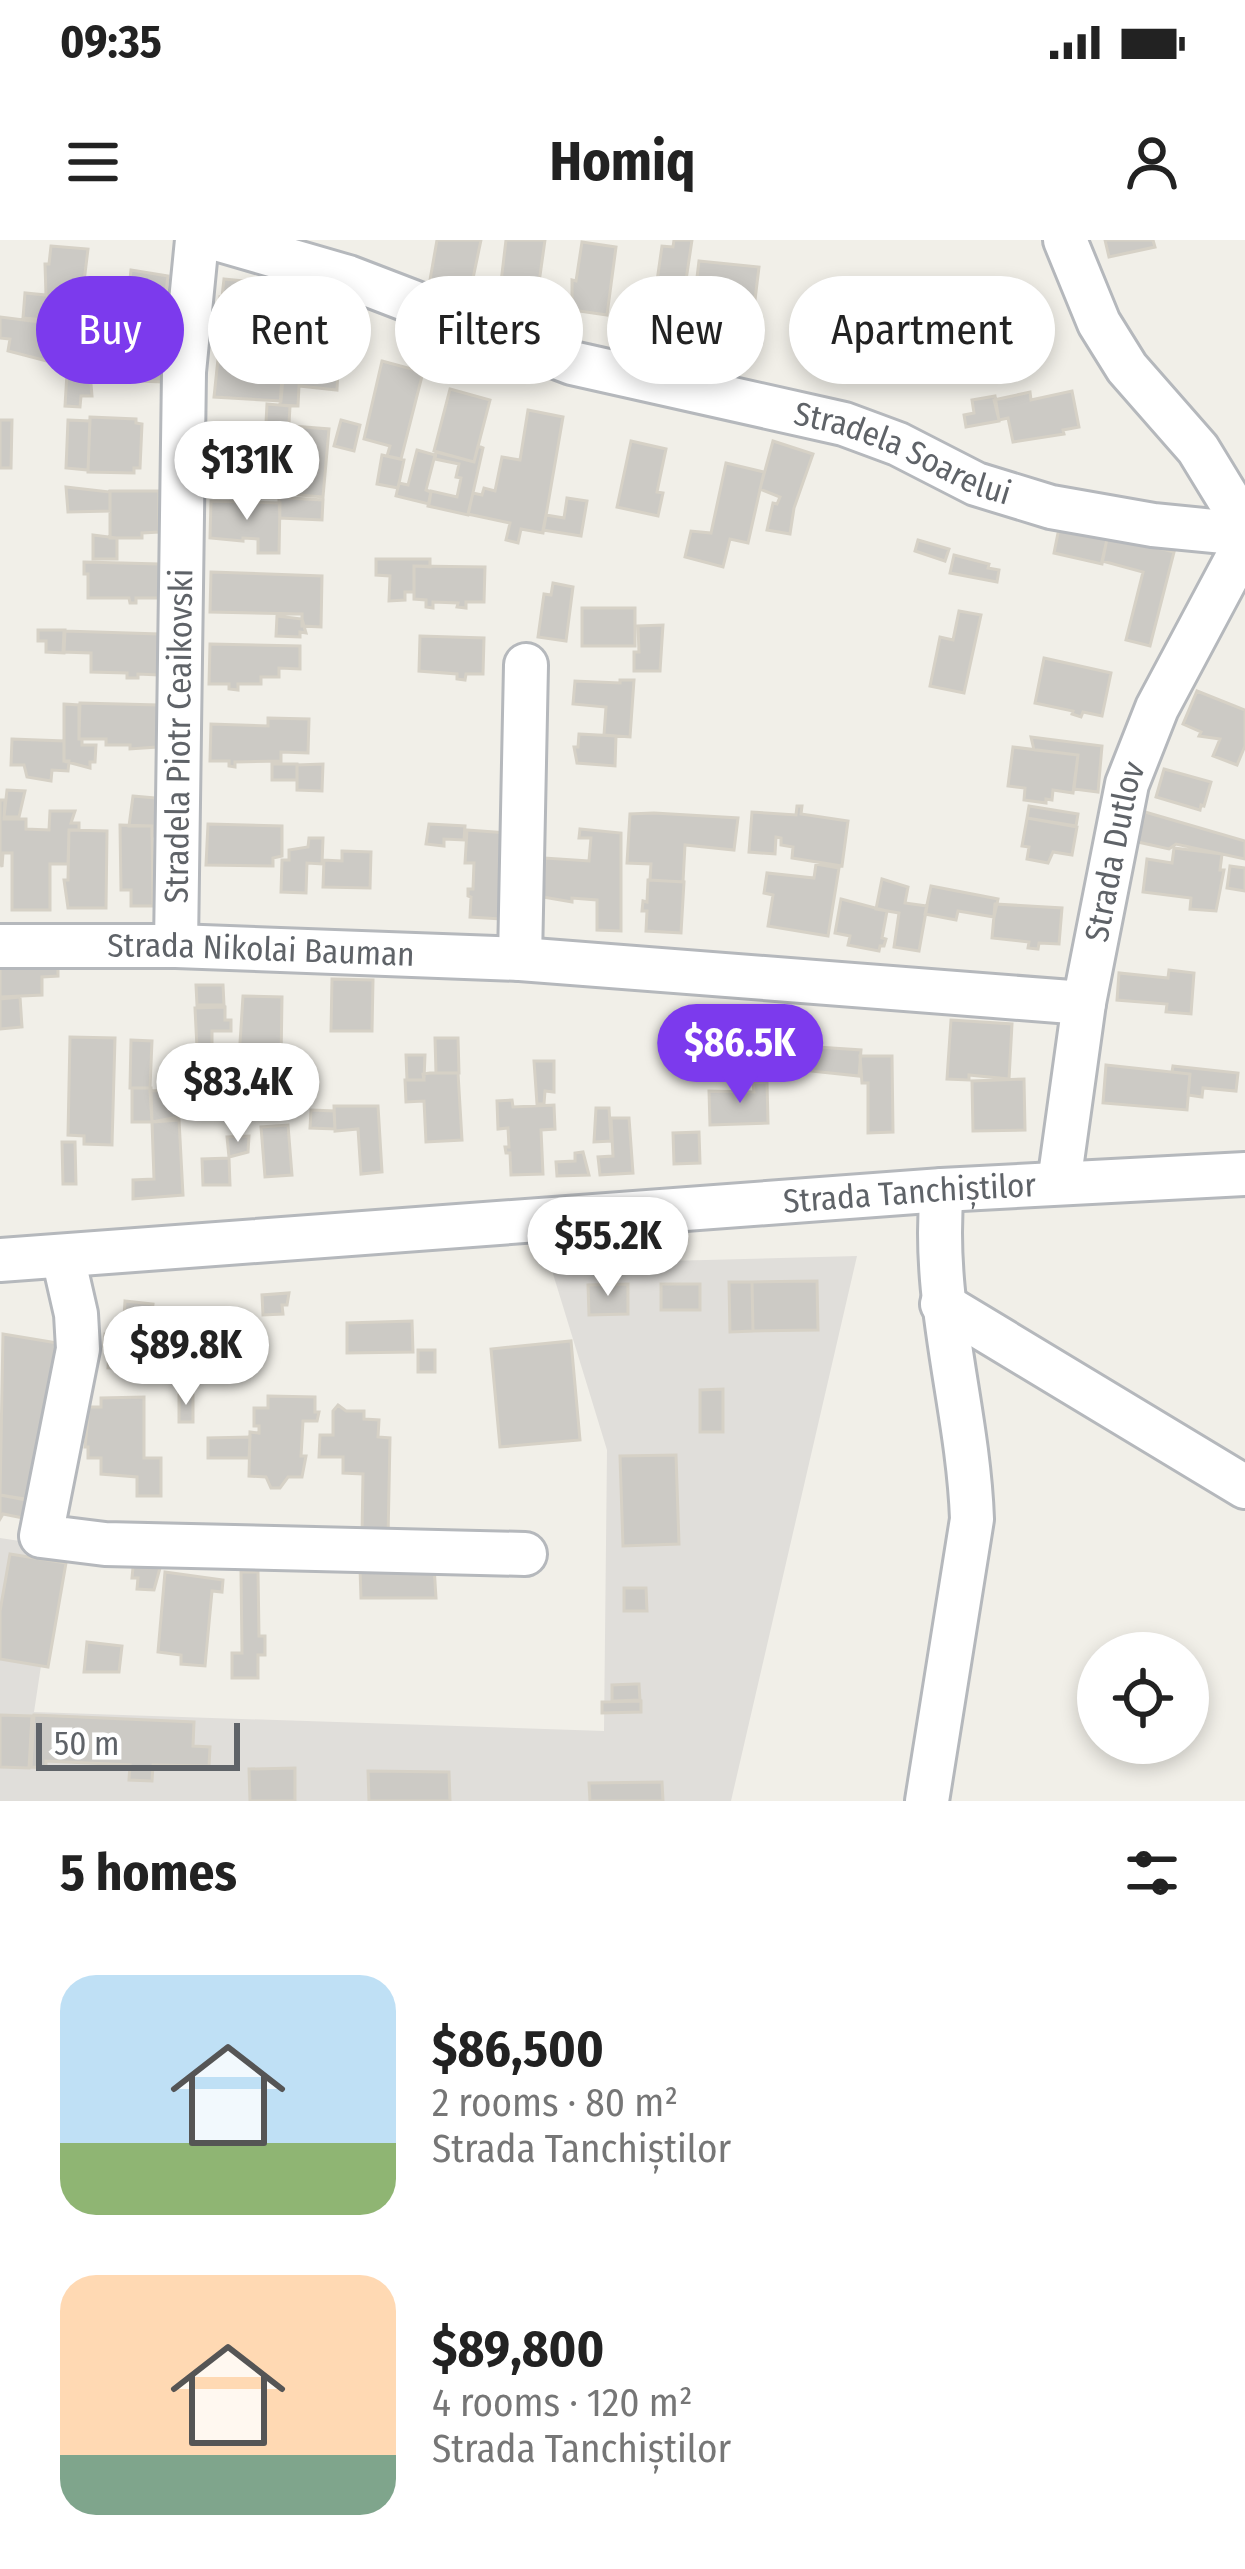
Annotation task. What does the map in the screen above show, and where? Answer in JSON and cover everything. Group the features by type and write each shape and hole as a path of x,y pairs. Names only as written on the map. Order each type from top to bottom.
{"street":[{"name":"Stradela Piotr Ceaikovski","path":"176,946 184,372 197,240"},
{"name":"Stradela Soarelui","path":"220,240 348,277 572,363 844,424 898,444 976,484 1051,507 1153,525 1245,534"},
{"path":"1065,240 1108,338 1127,368 1198,449 1245,534"},
{"name":"Strada Dutlov","path":"1059,1183 1084,1004 1126,784 1157,709 1245,534"},
{"path":"520,958 526,665"},
{"name":"Strada Nikolai Bauman","path":"0,946 176,946 520,958 1084,1004"},
{"name":"Strada Tanchiștilor","path":"0,1260 942,1190 1245,1174"},
{"path":"927,1801 972,1519 971,1482 942,1304 937,1241 942,1190"},
{"path":"63,1257 78,1348 41,1537 105,1544 525,1554"},
{"path":"942,1304 1245,1487"}],"shaded area":[{"path":"857,1256 731,1801 0,1801 0,1538 59,1547 34,1712 604,1731 607,1450 550,1264"}],"building":[{"path":"437,240 481,240 474,276 431,276"},
{"path":"506,240 545,240 540,276 502,276"},
{"path":"674,240 692,240 687,276 658,276 662,246 673,247"},
{"path":"1105,240 1153,240 1155,247 1109,257"},
{"path":"582,242 616,247 612,276 607,276 607,315 583,312 583,276 577,276"},
{"path":"51,246 88,249 85,276 45,276 45,264 49,264"},
{"path":"699,261 759,267 758,276 697,276"},
{"path":"131,270 168,276 130,276"},
{"path":"25,293 36,294 36,319 23,318"},
{"path":"0,317 36,322 36,358 8,351 10,339 0,338"},
{"path":"382,361 395,364 395,384 420,384 401,459 387,456 390,446 364,439"},
{"path":"66,384 91,384 92,396 81,396 80,407 65,406"},
{"path":"215,384 282,384 281,401 214,397"},
{"path":"282,384 337,384 337,390 299,386 298,406 280,405"},
{"path":"450,389 490,400 474,462 434,451"},
{"path":"1072,391 1079,427 1063,430 1064,434 1013,442 1008,418 999,420 994,400 1030,392 1031,400"},
{"path":"995,396 999,421 966,427 964,415 974,413 972,400"},
{"path":"267,404 290,406 289,424 266,423"},
{"path":"528,410 563,417 543,533 521,529 518,543 506,540 510,523 468,514 473,493 482,495 484,488 495,491 502,457 520,460"},
{"path":"90,417 136,419 142,424 140,468 134,468 134,473 88,472"},
{"path":"0,420 12,420 11,468 0,468"},
{"path":"68,420 90,421 88,470 66,468"},
{"path":"341,420 360,425 354,451 334,446"},
{"path":"214,424 266,426 265,472 212,470"},
{"path":"266,424 329,429 323,497 298,495 300,477 311,478 312,449 266,446"},
{"path":"631,441 666,449 657,492 663,493 658,516 617,507"},
{"path":"773,441 813,454 790,534 767,530 773,503 780,497 760,489"},
{"path":"478,446 483,448 468,515 428,506 431,491 457,497 461,478 456,477 459,464 435,459 436,452 474,462"},
{"path":"417,450 435,455 426,490 431,492 429,504 396,496 399,483 408,485"},
{"path":"382,455 404,460 398,488 377,484"},
{"path":"726,463 764,472 748,543 730,539 723,567 685,557 691,531 711,533"},
{"path":"295,480 290,498 323,500 322,520 280,518 278,482"},
{"path":"66,487 110,492 110,511 68,512"},
{"path":"110,491 159,491 159,532 142,533 142,538 110,538"},
{"path":"567,498 587,501 581,536 543,530 546,515 564,518"},
{"path":"211,501 280,503 279,553 258,553 258,539 210,538"},
{"path":"1059,528 1107,539 1102,564 1054,553"},
{"path":"93,535 117,538 117,559 93,559"},
{"path":"1108,535 1174,552 1150,646 1126,640 1143,572 1102,561"},
{"path":"918,540 949,549 945,561 915,551"},
{"path":"954,555 999,570 997,582 950,573"},
{"path":"376,559 430,559 430,567 414,566 414,592 405,592 405,600 389,601 390,576 376,575"},
{"path":"84,562 159,564 159,598 136,598 136,603 130,603 129,598 88,598"},
{"path":"414,566 485,567 484,602 466,602 466,608 433,602 433,608 426,607 426,600 414,599"},
{"path":"211,572 322,576 321,627 302,626 302,614 210,612"},
{"path":"553,583 573,587 566,641 538,637 544,594 551,595"},
{"path":"582,608 635,608 635,646 582,646"},
{"path":"959,611 981,615 964,693 930,686 940,637 953,640"},
{"path":"277,616 302,619 306,633 276,636"},
{"path":"663,625 660,671 634,671 638,626"},
{"path":"38,630 65,630 64,653 46,652 46,641 38,641"},
{"path":"64,631 159,634 158,675 127,678 127,673 91,672 91,653 63,652"},
{"path":"420,636 484,638 483,674 466,674 465,680 457,679 457,674 419,671"},
{"path":"210,644 300,646 300,669 279,668 279,677 261,677 261,684 238,684 238,690 229,689 229,684 209,684"},
{"path":"1044,658 1111,673 1102,716 1083,712 1081,717 1035,703"},
{"path":"634,680 630,737 604,735 606,707 573,704 575,681"},
{"path":"1197,691 1245,710 1245,746 1237,765 1213,756 1220,739 1199,736 1201,732 1183,724"},
{"path":"80,703 158,705 157,747 130,749 130,745 106,745 106,739 79,739"},
{"path":"64,704 79,705 79,739 82,745 96,745 90,768 64,761"},
{"path":"268,718 309,719 308,753 281,752 281,761 235,762 235,767 229,761 210,761 211,724 268,726"},
{"path":"579,734 616,736 615,766 577,763 574,747 578,747"},
{"path":"1031,737 1102,746 1098,792 1074,789 1078,755 1034,750"},
{"path":"12,739 64,741 68,771 52,770 51,781 27,777 24,765 11,765"},
{"path":"1013,747 1078,755 1073,793 1053,790 1052,800 1046,803 1024,800 1025,788 1008,786"},
{"path":"272,764 297,764 297,780 272,780"},
{"path":"323,764 322,791 297,790 297,765"},
{"path":"1164,769 1211,782 1200,810 1156,797"},
{"path":"7,790 25,791 19,817 4,817"},
{"path":"133,796 168,799 167,836 152,836 152,826 129,826"},
{"path":"0,800 5,800 4,819 26,819 26,829 49,830 50,811 75,811 71,823 79,823 79,830 69,830 68,864 50,864 50,910 12,910 12,853 3,853 2,867 0,862"},
{"path":"797,806 802,806 801,814 848,821 842,866 792,858 793,847 781,845 781,838 776,837 775,854 749,852 752,812 796,815"},
{"path":"1029,806 1078,814 1076,826 1027,818"},
{"path":"1145,812 1245,841 1245,859 1176,844 1169,849 1138,842"},
{"path":"630,814 738,818 734,850 685,845 683,882 650,880 651,864 627,863"},
{"path":"1027,818 1077,827 1072,855 1053,852 1048,863 1027,859 1029,847 1022,846"},
{"path":"208,824 282,826 282,856 273,858 273,866 206,865"},
{"path":"429,824 465,826 464,840 444,839 444,846 426,844"},
{"path":"120,825 152,826 153,906 131,906 131,890 121,890"},
{"path":"580,829 621,833 621,931 597,930 597,900 543,897 545,858 589,861 591,838 579,838"},
{"path":"69,830 107,831 106,908 68,908 64,880 68,880"},
{"path":"467,830 507,833 501,919 470,917 468,889 473,889 474,863 465,863"},
{"path":"309,838 323,838 322,864 307,863 306,893 281,892 282,860 289,860 289,850 308,847"},
{"path":"1174,848 1222,854 1220,870 1224,870 1216,911 1190,909 1191,898 1143,892 1147,859 1172,863"},
{"path":"342,851 371,852 370,888 323,887 324,860 342,861"},
{"path":"816,864 839,868 828,936 768,926 773,895 764,893 767,873 814,878"},
{"path":"1230,866 1245,868 1245,891 1227,888"},
{"path":"882,879 908,887 905,903 927,906 919,951 894,947 899,913 876,909"},
{"path":"648,880 684,882 681,933 646,931 647,911 642,911"},
{"path":"931,886 998,899 994,917 958,911 956,920 925,914"},
{"path":"841,899 887,911 882,938 886,939 879,951 848,945 850,936 835,933"},
{"path":"995,904 1062,908 1059,944 1039,943 1038,949 1028,948 1029,942 992,938"},
{"path":"58,963 58,976 42,977 42,995 0,997 0,966"},
{"path":"1169,970 1194,973 1191,1014 1166,1012 1167,1004 1117,1000 1119,973 1168,978"},
{"path":"332,979 373,980 372,1031 331,1031"},
{"path":"196,985 223,985 224,1005 197,1005"},
{"path":"243,996 282,997 281,1061 254,1060 255,1050 243,1050"},
{"path":"20,997 22,1027 0,1029 0,999"},
{"path":"225,1007 231,1031 212,1031 212,1048 197,1048 195,1008"},
{"path":"951,1020 1012,1024 1009,1079 969,1075 969,1080 947,1079"},
{"path":"70,1037 115,1038 112,1145 84,1144 84,1136 68,1135"},
{"path":"435,1038 458,1038 459,1073 436,1073"},
{"path":"131,1040 152,1041 150,1088 130,1088"},
{"path":"802,1046 861,1050 859,1076 801,1070"},
{"path":"406,1055 425,1055 424,1080 407,1080"},
{"path":"860,1056 892,1056 893,1132 868,1133 868,1083 862,1083"},
{"path":"534,1061 554,1061 554,1092 545,1091 544,1104 537,1104"},
{"path":"1106,1065 1190,1074 1187,1110 1103,1103"},
{"path":"1173,1066 1238,1073 1236,1091 1203,1088 1202,1097 1188,1095 1190,1074 1172,1072"},
{"path":"458,1073 462,1140 426,1142 424,1101 406,1102 405,1080"},
{"path":"1024,1079 1025,1130 973,1131 972,1081"},
{"path":"767,1082 768,1123 710,1125 709,1091 754,1092 753,1083"},
{"path":"132,1088 151,1088 152,1122 132,1122"},
{"path":"193,1089 194,1114 152,1122 150,1091"},
{"path":"512,1100 513,1107 554,1105 555,1129 541,1130 543,1174 511,1175 510,1153 505,1147 509,1147 508,1128 498,1129 497,1101"},
{"path":"334,1106 378,1106 382,1172 361,1174 358,1129 335,1131"},
{"path":"596,1108 609,1108 611,1141 594,1142"},
{"path":"311,1110 334,1111 335,1129 310,1128"},
{"path":"611,1118 629,1118 633,1173 600,1175 598,1157 613,1156"},
{"path":"179,1120 183,1195 133,1199 133,1180 154,1179 152,1122"},
{"path":"288,1125 292,1175 265,1177 261,1127"},
{"path":"699,1132 700,1163 674,1164 673,1133"},
{"path":"249,1136 248,1152 229,1157 227,1137"},
{"path":"62,1142 75,1142 76,1184 63,1184"},
{"path":"583,1152 589,1175 557,1176 556,1162 575,1161 575,1153"},
{"path":"229,1158 230,1185 203,1185 202,1159"},
{"path":"817,1281 818,1330 753,1331 752,1282"},
{"path":"729,1282 752,1282 753,1331 730,1332"},
{"path":"628,1284 628,1314 589,1315 588,1285"},
{"path":"661,1284 700,1284 700,1310 661,1310"},
{"path":"289,1293 283,1314 263,1315 262,1295"},
{"path":"125,1301 153,1304 151,1320 124,1317"},
{"path":"412,1321 413,1352 347,1353 347,1323"},
{"path":"3,1334 57,1343 31,1500 0,1495"},
{"path":"105,1334 144,1336 143,1349 104,1346"},
{"path":"571,1341 580,1440 500,1447 491,1349"},
{"path":"418,1350 435,1350 435,1372 418,1372"},
{"path":"109,1351 133,1354 132,1370 108,1368"},
{"path":"723,1389 723,1432 700,1432 700,1390"},
{"path":"179,1395 193,1395 193,1422 179,1422"},
{"path":"268,1396 315,1397 315,1412 319,1412 317,1421 303,1421 301,1456 306,1456 302,1477 288,1477 280,1488 271,1488 266,1477 249,1476 250,1432 259,1433 254,1408 268,1408"},
{"path":"144,1397 144,1458 161,1458 161,1496 137,1496 137,1477 101,1474 101,1458 88,1458 85,1447 89,1407 101,1407 101,1398"},
{"path":"338,1405 346,1411 364,1411 364,1419 379,1420 378,1437 390,1438 388,1538 362,1538 363,1474 343,1473 343,1457 319,1457 320,1435 333,1435 333,1411"},
{"path":"250,1437 249,1458 208,1458 208,1438"},
{"path":"676,1455 679,1544 623,1546 620,1456"},
{"path":"0,1495 26,1500 23,1518 3,1514 0,1519"},
{"path":"10,1554 66,1563 48,1667 0,1659 0,1611"},
{"path":"134,1557 153,1559 152,1567 160,1568 154,1590 137,1589 138,1578 132,1578"},
{"path":"434,1566 436,1598 361,1598 360,1568"},
{"path":"165,1572 223,1580 222,1592 212,1591 205,1666 181,1664 181,1655 158,1652"},
{"path":"241,1572 258,1572 259,1636 265,1636 265,1655 258,1655 258,1678 232,1678 232,1653 242,1653"},
{"path":"624,1588 646,1588 647,1611 624,1611"},
{"path":"87,1642 122,1646 119,1672 84,1672"},
{"path":"639,1684 640,1700 612,1701 612,1685"},
{"path":"641,1701 641,1712 602,1713 602,1702"},
{"path":"0,1715 32,1716 29,1768 0,1767"},
{"path":"34,1715 194,1722 193,1746 210,1747 209,1766 153,1765 152,1781 129,1780 130,1765 46,1761 46,1768 31,1767"},
{"path":"295,1768 295,1801 250,1801 249,1769"},
{"path":"368,1771 449,1772 450,1801 369,1801"},
{"path":"662,1782 663,1801 590,1801 589,1783"}]}
